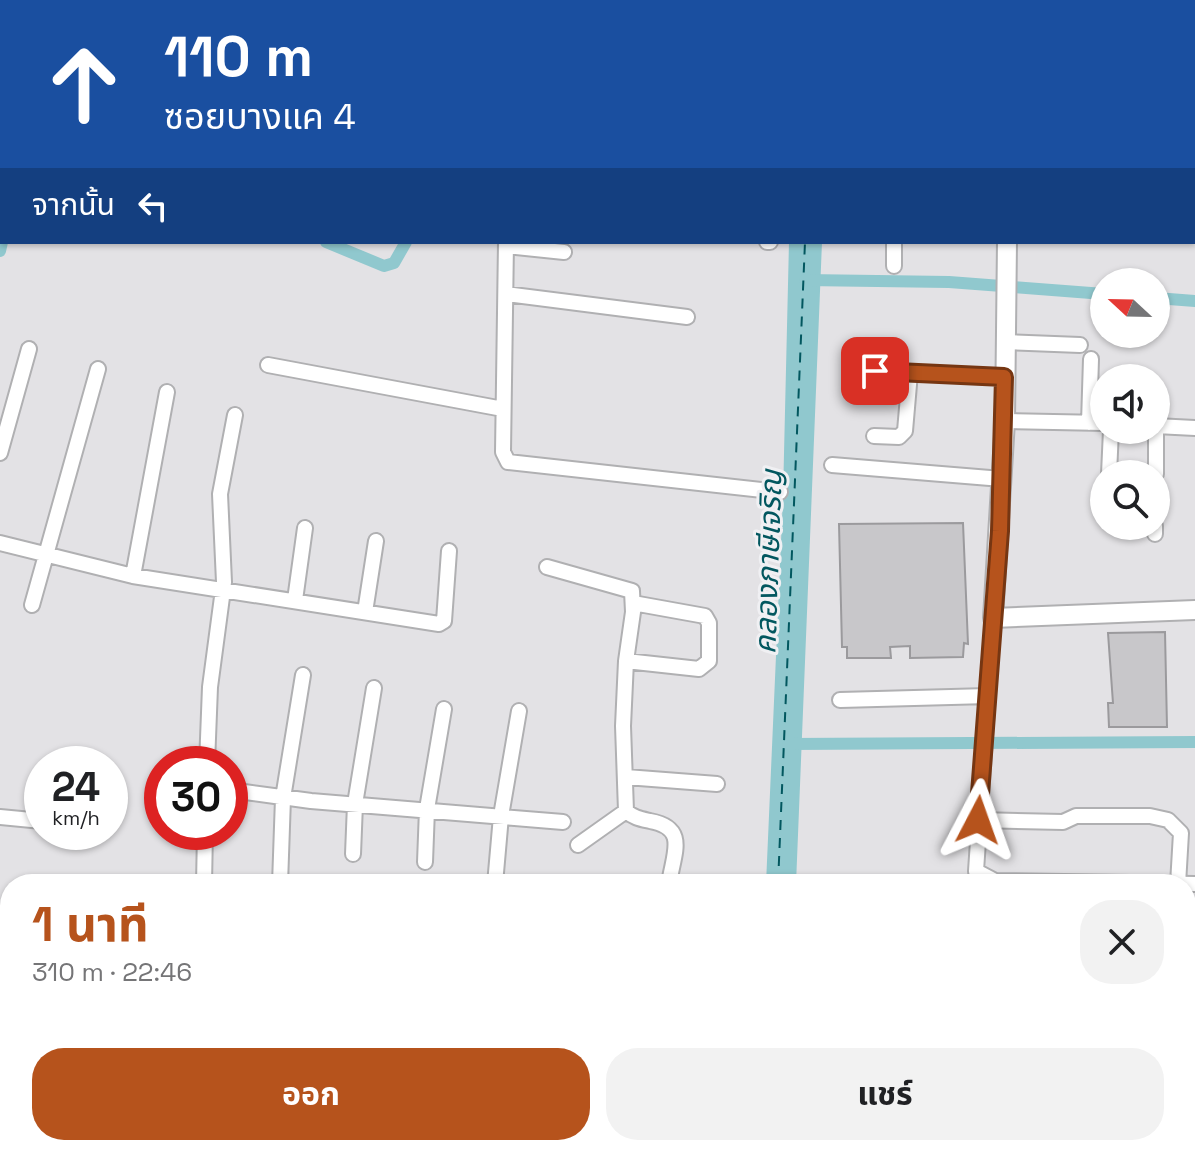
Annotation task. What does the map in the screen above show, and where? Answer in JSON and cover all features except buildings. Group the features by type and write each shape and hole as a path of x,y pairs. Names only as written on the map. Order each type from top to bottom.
{"street":[{"path":"564,252 506,244 503,452 508,462 513,465 780,492"},
{"path":"894,244 894,266"},
{"path":"982,874 976,871 978,820 1005,421 1007,244"},
{"path":"506,294 687,317"},
{"path":"1005,342 1080,345"},
{"path":"0,453 29,349"},
{"path":"1091,359 1091,364"},
{"path":"268,365 503,409"},
{"path":"32,605 98,369"},
{"path":"875,371 1004,377"},
{"path":"874,436 899,437 905,431 910,373"},
{"path":"133,576 167,392"},
{"path":"208,746 210,687 224,591 220,494 235,415"},
{"path":"1005,421 1090,423"},
{"path":"1170,427 1195,428"},
{"path":"832,465 1002,479"},
{"path":"295,600 305,528"},
{"path":"365,612 376,541"},
{"path":"0,543 133,576 439,624 444,621 449,551"},
{"path":"547,567 632,591 626,661 626,811"},
{"path":"626,661 699,669 709,661 709,623 705,616 633,603"},
{"path":"993,618 1195,610"},
{"path":"280,874 283,798 303,675"},
{"path":"353,854 355,804 374,688"},
{"path":"840,700 988,696"},
{"path":"425,862 427,809 444,709"},
{"path":"496,874 501,816 519,711"},
{"path":"626,777 717,784"},
{"path":"248,793 563,822"},
{"path":"578,845 626,811"},
{"path":"626,811 636,818 668,824 674,829 670,874"},
{"path":"978,820 1063,822 1076,816 1150,816 1168,820 1181,833 1179,874"},
{"path":"0,817 24,819"},
{"path":"204,874 205,850"}],"water":[{"path":"789,244 822,244 796,874 766,874 783,496"}],"waterway":[{"path":"0,251 2,244"},
{"path":"331,244 384,266 394,263 405,244"},
{"path":"805,280 949,282 1090,293"},
{"path":"1170,299 1195,301"},
{"path":"788,744 1195,742"}],"ferry route":[{"path":"778,874 805,244"}],"route":[{"path":"875,371 1004,377 1000,531 978,820"}],"water label":[{"name":"คลองภาษีเจริญ","path":"768,562"}]}
